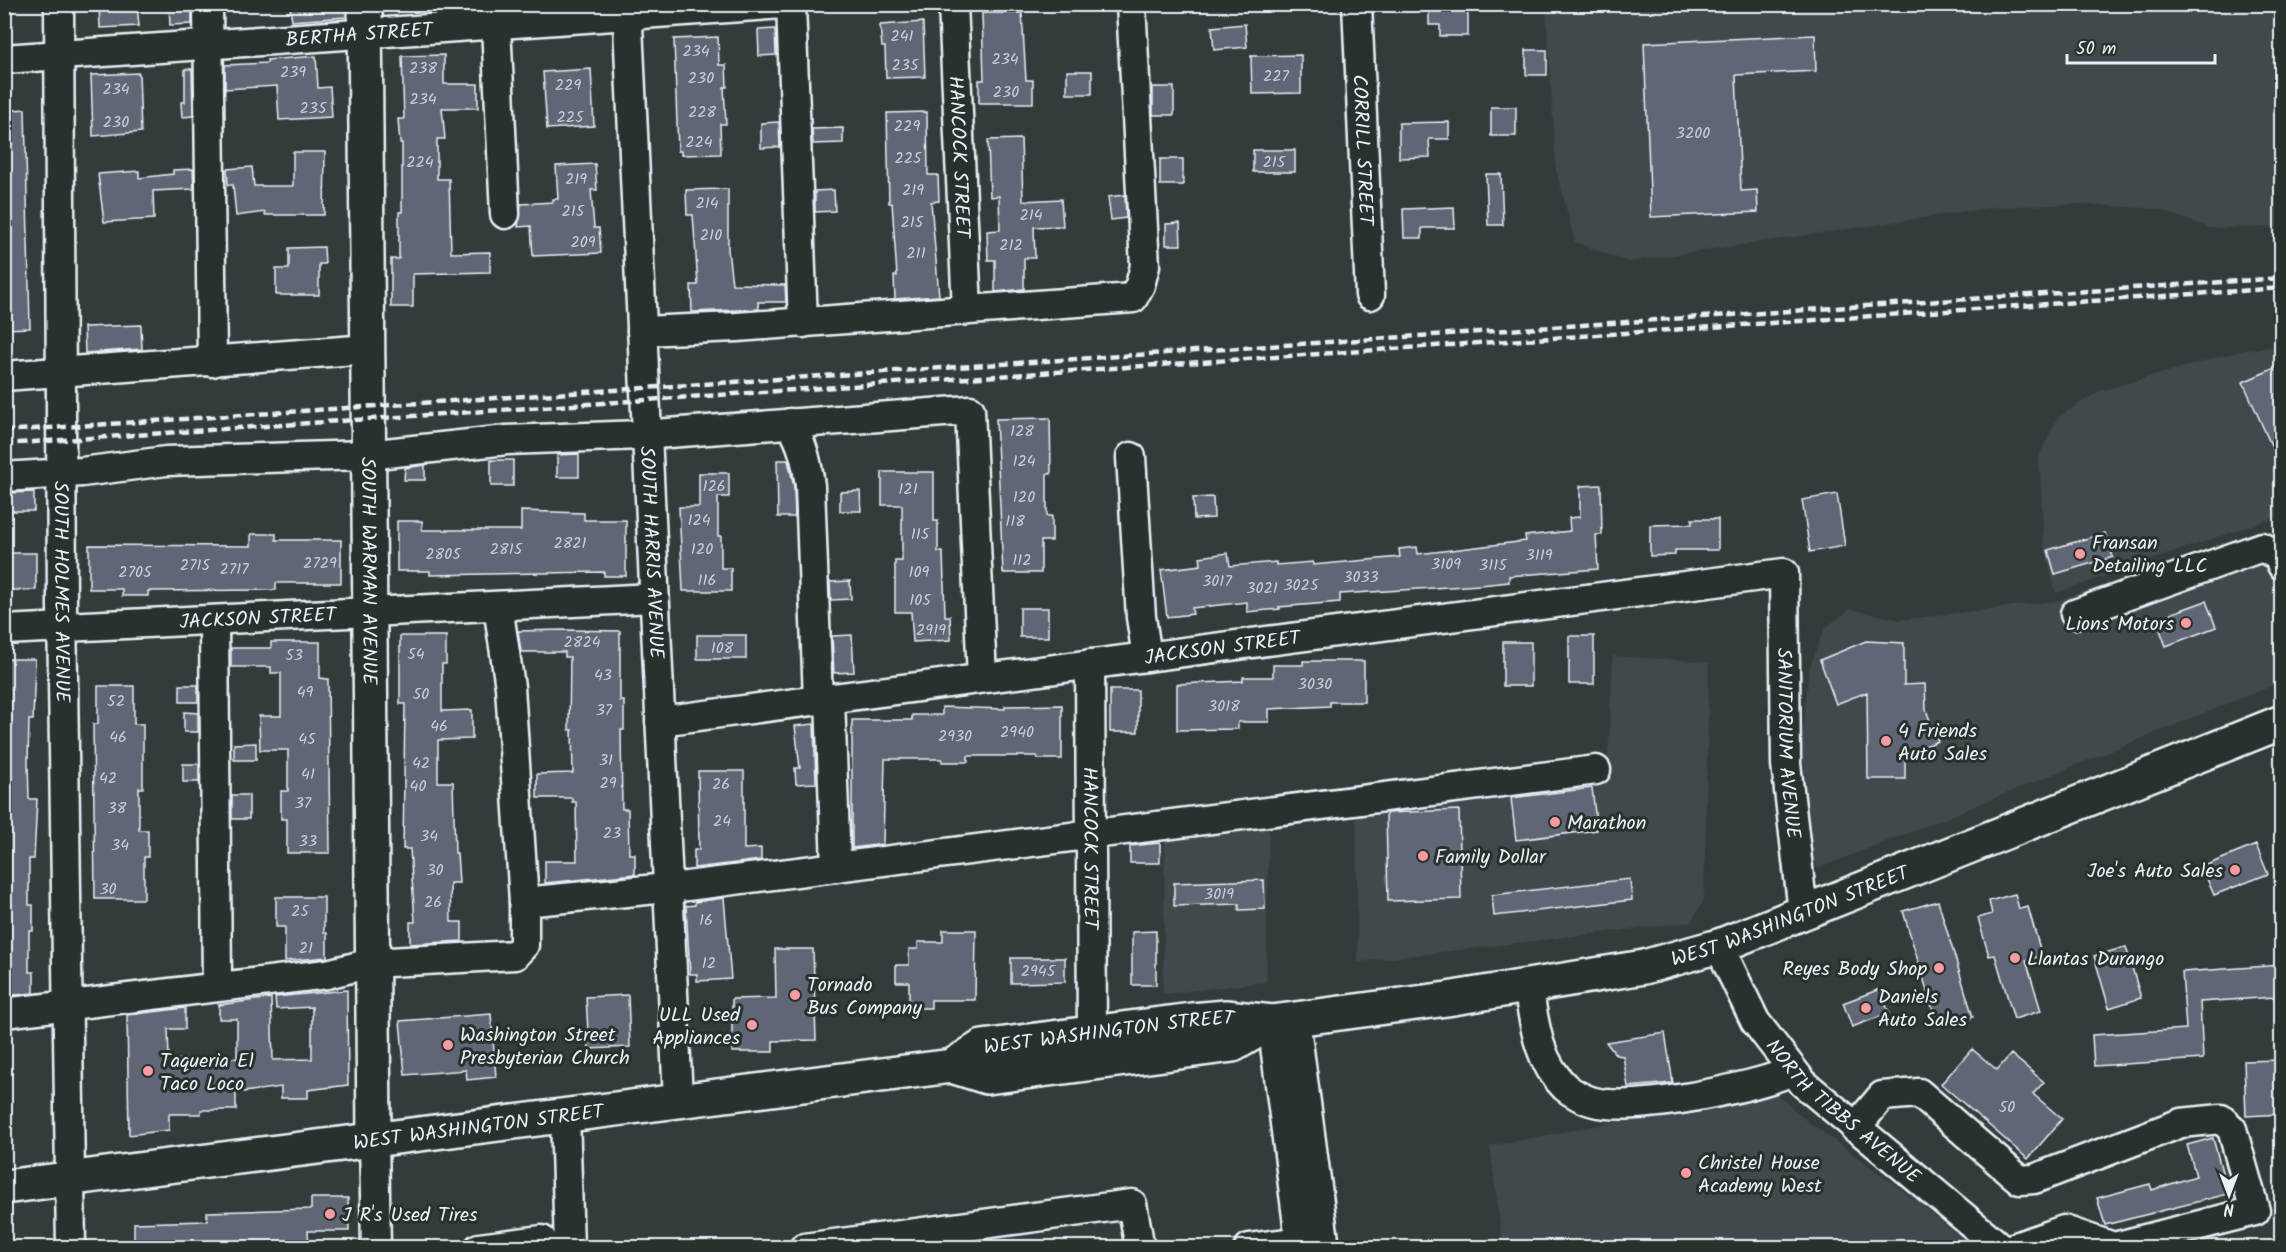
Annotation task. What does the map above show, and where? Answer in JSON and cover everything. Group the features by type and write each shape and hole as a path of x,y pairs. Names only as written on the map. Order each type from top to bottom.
{"main road":[{"name":"SOUTH WARMAN AVENUE","path":"365,20 374,1139"},
{"name":"WEST WASHINGTON STREET","path":"952,1066 982,1047 1226,1017 1284,1020 1447,999 1644,967 1719,946 2282,722"},
{"name":"WEST WASHINGTON STREET","path":"4,1187 952,1066 987,1077 1233,1045 1284,1020"}],"street":[{"name":"SOUTH HOLMES AVENUE","path":"59,4 62,627 70,1248"},
{"path":"208,4 212,362"},
{"name":"BERTHA STREET","path":"4,59 209,45 365,20 783,4"},
{"path":"791,4 803,323"},
{"name":"HANCOCK STREET","path":"953,4 968,310"},
{"path":"642,331 803,323 1133,298 1140,285 1145,266 1131,4"},
{"name":"CORRILL STREET","path":"1357,4 1370,295"},
{"name":"SOUTH HARRIS AVENUE","path":"627,10 678,1100"},
{"path":"495,15 505,214"},
{"path":"4,376 369,349"},
{"path":"4,477 61,474 166,461 370,455 507,440 647,435 970,410 982,678"},
{"path":"790,423 800,438 806,456 810,486 836,867"},
{"path":"1131,457 1140,617 1147,657"},
{"path":"2074,614 2262,547 2278,556 2282,565"},
{"name":"JACKSON STREET","path":"660,721 1784,573"},
{"name":"SANITORIUM AVENUE","path":"1784,573 1786,764 1803,912"},
{"name":"JACKSON STREET","path":"4,630 654,598"},
{"path":"4,1013 327,974 374,963 515,955 524,945 524,902 510,687 498,606"},
{"path":"214,620 217,986"},
{"name":"HANCOCK STREET","path":"1090,664 1092,1033"},
{"path":"524,902 668,889 1596,770"},
{"name":"NORTH TIBBS AVENUE","path":"1719,946 1755,1021 1803,1083 2001,1248"},
{"path":"1528,985 1537,1037 1547,1064 1566,1088 1591,1102 1611,1104 1653,1102 1754,1085 1792,1071"},
{"path":"1249,1248 1309,1245 1284,1020"},
{"path":"1855,1128 1882,1096 1919,1093 2020,1180 2034,1179 2181,1123 2221,1119 2232,1129 2255,1211 2114,1247 2064,1230 2013,1248"},
{"path":"525,1245 565,1114"},
{"path":"374,1139 376,1248"},
{"path":"804,1248 1132,1204 1140,1248"}],"shaded area":[{"path":"1546,5 2281,5 2281,227 2210,228 2157,209 2078,204 1994,207 1628,262 1575,242 1556,169"},
{"path":"2281,346 2281,528 2276,517 2056,593 2044,545 2039,456 2058,417 2100,391 2244,350"},
{"path":"2265,531 2281,540 2281,682 1918,829 1819,868 1814,866 1800,764 1809,669 1825,628 1851,609 1900,620 2056,601"},
{"path":"1613,656 1709,662 1704,900 1691,922 1358,962 1356,804 1607,779"},
{"path":"1269,819 1266,982 1163,994 1165,829"},
{"name":"Christel House Academy West","path":"1774,1092 1807,1121 1916,1200 1971,1247 1503,1247 1490,1146"}],"building":[{"path":"99,4 137,4 139,26 100,28"},
{"path":"169,4 192,4 192,24 170,25"},
{"path":"346,4 346,17 292,21 290,6"},
{"path":"1429,5 1468,5 1468,36 1440,36 1440,25 1429,25"},
{"path":"982,13 1022,13 1026,80 1033,80 1033,103 979,103 979,80 984,80"},
{"path":"923,22 925,77 886,78 885,47 882,47 880,25"},
{"path":"1245,24 1247,47 1214,50 1212,27"},
{"path":"775,29 776,55 759,56 758,30"},
{"path":"1815,35 1816,71 1736,75 1741,191 1757,190 1758,212 1651,217 1644,43"},
{"path":"718,37 719,65 726,65 727,87 724,87 726,124 720,124 721,154 681,155 681,151 678,151 674,39"},
{"path":"1526,50 1547,50 1547,75 1526,75"},
{"path":"444,55 444,84 478,84 478,108 442,108 445,139 437,139 437,179 449,179 451,253 490,252 490,272 413,274 413,307 391,307 391,259 399,259 399,212 402,212 402,143 400,143 398,119 404,119 402,56"},
{"path":"1301,55 1301,93 1252,94 1251,56"},
{"path":"316,56 318,88 330,87 332,117 279,120 277,86 225,89 225,65 267,63 267,60"},
{"path":"185,69 192,69 193,116 182,117 181,102 185,102"},
{"path":"591,69 594,126 547,129 543,72"},
{"path":"1067,71 1092,71 1092,94 1067,94"},
{"path":"139,73 141,132 93,136 91,75"},
{"path":"1153,87 1174,87 1174,115 1153,115"},
{"path":"1491,107 1516,107 1516,136 1491,136"},
{"path":"25,109 30,328 4,329 4,111"},
{"path":"927,112 928,175 938,175 939,201 931,202 939,296 895,299 894,276 897,276 892,203 889,203 887,113"},
{"path":"779,122 780,147 761,148 761,123"},
{"path":"1449,122 1449,139 1429,139 1430,157 1399,158 1399,123"},
{"path":"843,128 843,143 813,144 812,129"},
{"path":"1021,139 1023,201 1061,199 1063,226 1034,227 1035,258 1024,258 1024,289 995,292 995,260 988,260 987,231 1000,230 999,196 990,197 988,140"},
{"path":"1253,150 1295,150 1295,172 1253,172"},
{"path":"293,152 325,152 324,215 265,215 265,212 236,216 233,185 228,185 227,169 252,167 254,186 293,186"},
{"path":"1160,159 1183,159 1183,185 1160,185"},
{"path":"595,164 597,190 591,190 594,228 599,228 601,253 533,256 531,226 518,227 521,204 553,202 553,199 558,199 556,166"},
{"path":"193,169 194,189 153,191 154,219 104,222 98,174 139,171 139,178 173,174 173,170"},
{"path":"1486,174 1501,174 1503,225 1488,225"},
{"path":"728,189 728,250 732,284 785,285 786,302 758,302 759,309 692,312 691,285 698,285 693,215 687,215 686,190"},
{"path":"834,190 835,211 815,212 815,191"},
{"path":"1125,195 1126,218 1111,220 1108,197"},
{"path":"1454,207 1455,228 1422,228 1422,238 1404,238 1403,209"},
{"path":"1180,223 1181,245 1166,245 1166,224"},
{"path":"324,247 325,264 319,264 319,295 276,295 276,269 289,269 289,248"},
{"path":"141,325 142,349 85,353 84,327"},
{"path":"2282,365 2282,470 2243,382"},
{"path":"1050,418 1051,474 1047,474 1047,516 1052,516 1052,541 1041,541 1041,573 1003,573 996,419"},
{"path":"579,454 579,477 557,477 557,455"},
{"path":"491,460 513,460 513,486 491,486"},
{"path":"777,460 788,460 794,487 795,517 778,517"},
{"path":"425,465 425,480 404,480 405,468"},
{"path":"882,472 934,472 934,521 938,521 938,552 943,552 945,616 950,616 951,640 913,642 911,612 895,612 895,561 902,561 902,505 882,505"},
{"path":"699,473 729,473 729,497 718,497 718,536 721,536 721,568 731,568 731,591 683,591 679,507 699,507"},
{"path":"1601,485 1602,535 1596,535 1598,569 1509,576 1509,582 1480,585 1340,594 1340,602 1279,607 1280,609 1247,612 1247,602 1192,608 1193,614 1167,617 1161,570 1201,565 1200,557 1228,553 1230,566 1276,562 1276,565 1313,562 1313,565 1400,557 1399,549 1417,547 1418,554 1526,541 1525,536 1570,531 1569,518 1580,517 1580,486"},
{"path":"860,491 861,511 840,511 840,492"},
{"path":"34,492 34,511 8,511 8,493"},
{"path":"1837,494 1845,546 1810,552 1802,500"},
{"path":"1213,497 1214,518 1194,519 1193,498"},
{"path":"521,511 584,513 584,520 626,520 626,576 604,576 604,572 430,575 430,571 397,571 397,521 422,521 422,530 521,530"},
{"path":"1692,519 1718,519 1718,550 1675,550 1675,555 1650,556 1650,525 1692,524"},
{"name":"Fransan Detailing LLC","path":"2105,533 2113,557 2055,574 2048,550"},
{"path":"251,534 276,534 276,540 341,540 341,583 276,583 276,590 148,591 148,596 122,596 122,589 89,589 89,545 251,546"},
{"path":"8,553 36,553 36,590 8,590"},
{"path":"850,581 851,599 831,600 830,582"},
{"name":"Lions Motors","path":"2206,601 2216,627 2166,646 2156,619"},
{"path":"1020,608 1048,608 1048,637 1020,637"},
{"path":"518,631 620,631 620,701 624,701 624,730 621,730 622,809 628,809 629,854 635,854 635,874 545,883 545,861 577,861 576,802 572,802 572,798 537,798 537,774 573,773 572,730 569,730 570,657 565,657 565,652 521,652"},
{"path":"697,635 746,635 746,659 697,659"},
{"path":"852,635 854,672 834,673 832,636"},
{"path":"400,636 446,636 446,664 442,664 442,711 472,710 472,739 438,740 438,782 453,782 455,853 457,853 459,883 450,883 451,922 462,922 462,941 410,944 410,922 415,922 410,849 403,849 405,704 400,704"},
{"path":"1569,636 1594,636 1594,684 1569,684"},
{"name":"4 Friends Auto Sales","path":"1866,641 1904,643 1904,685 1925,684 1926,710 1938,741 1905,754 1905,779 1868,779 1867,692 1836,704 1820,660"},
{"path":"271,642 320,642 320,678 328,679 330,853 287,853 287,819 281,819 281,791 288,791 288,750 260,750 259,716 281,716 281,673 271,673 271,667 231,667 231,648 271,648"},
{"path":"1503,642 1531,642 1531,686 1503,686"},
{"path":"4,659 35,659 33,720 29,720 28,762 29,799 37,799 34,859 29,859 29,905 33,905 33,931 29,931 29,972 34,972 34,993 4,996"},
{"path":"1303,661 1364,661 1364,702 1330,702 1330,706 1269,709 1269,722 1238,722 1238,729 1177,730 1177,684 1243,681 1243,677 1273,677 1273,665 1303,665"},
{"path":"180,685 198,685 198,702 180,702"},
{"path":"98,686 134,686 134,724 143,724 143,788 139,788 139,830 148,830 148,857 144,857 144,899 95,899 93,724 98,724"},
{"path":"1110,690 1138,690 1138,732 1110,732"},
{"path":"1062,705 1062,759 1037,759 1037,756 968,756 968,762 942,762 942,759 885,759 883,844 852,848 852,720 912,720 912,715 942,715 942,707 1005,709 1005,706"},
{"path":"184,712 198,713 198,732 184,732"},
{"path":"814,724 816,783 796,784 795,768 800,768 795,726"},
{"path":"256,743 256,760 234,760 234,744"},
{"path":"183,764 199,764 199,782 183,782"},
{"path":"698,771 744,771 744,849 761,848 761,860 694,868 694,850 699,850"},
{"name":"Marathon","path":"1592,788 1597,830 1516,840 1511,798"},
{"path":"232,795 249,795 249,819 232,819"},
{"name":"Family Dollar","path":"1459,810 1461,899 1388,901 1386,813"},
{"path":"1160,843 1160,863 1130,863 1130,846"},
{"name":"Joe's Auto Sales","path":"2256,845 2268,874 2214,895 2202,867"},
{"path":"1630,879 1632,900 1494,916 1492,895"},
{"path":"1264,880 1265,909 1239,910 1239,904 1174,906 1174,883"},
{"name":"Llantas Durango","path":"2015,894 2019,909 2028,907 2042,956 2026,960 2041,1011 2014,1019 1995,955 1989,956 1978,918 1992,914 1989,901"},
{"path":"276,897 324,897 327,957 285,961 285,927 276,927"},
{"path":"724,898 731,979 697,981 697,974 690,974 686,906 695,905 695,902"},
{"name":"Reyes Body Shop","path":"1938,901 1973,1017 1938,1027 1903,911"},
{"path":"943,930 976,930 975,1000 931,1000 931,1008 909,1008 909,982 896,982 896,965 909,965 909,949 918,949 918,942 943,942"},
{"path":"1156,931 1156,985 1132,985 1132,932"},
{"path":"2126,947 2141,998 2109,1008 2094,956"},
{"name":"Tornado Bus Company","path":"775,949 813,949 816,1040 773,1041 773,1052 732,1052 732,999 776,998"},
{"path":"1011,958 1065,958 1065,982 1011,983"},
{"path":"2282,965 2282,994 2275,995 2275,997 2200,1002 2203,1059 2094,1066 2092,1035 2186,1029 2182,972"},
{"name":"Daniels Auto Sales","path":"1880,989 1889,1013 1852,1027 1843,1003"},
{"path":"347,990 348,1085 308,1090 308,1098 281,1098 281,1087 236,1093 236,1110 201,1110 201,1114 169,1114 169,1130 129,1135 127,1015 185,1008 185,1029 168,1029 169,1060 237,1058 237,1019 219,1019 219,1005 271,998 273,1060 312,1059 312,1007 276,1009 275,997"},
{"path":"628,995 630,1047 589,1049 586,997"},
{"name":"Washington Street Presbyterian Church","path":"491,1014 496,1077 467,1080 466,1070 405,1075 400,1021"},
{"path":"1665,1033 1673,1083 1628,1087 1623,1056 1616,1055 1606,1042"},
{"path":"1972,1049 1997,1070 2011,1054 2044,1082 2033,1094 2062,1119 2028,1159 1941,1084"},
{"path":"2282,1060 2282,1114 2246,1116 2244,1061"},
{"path":"2213,1138 2228,1194 2105,1225 2097,1198 2150,1184 2152,1190 2196,1176 2187,1145"},
{"path":"311,1198 348,1198 349,1231 308,1231 309,1248 134,1248 134,1223 207,1221 207,1212 311,1209"}],"railway":[{"path":"4,431 2282,278"},
{"path":"4,444 2282,288"}],"place":[{"name":"Fransan Detailing LLC","path":"2080,554"},
{"name":"Lions Motors","path":"2186,623"},
{"name":"4 Friends Auto Sales","path":"1886,741"},
{"name":"Marathon","path":"1555,822"},
{"name":"Family Dollar","path":"1423,856"},
{"name":"Joe's Auto Sales","path":"2235,870"},
{"name":"Llantas Durango","path":"2015,958"},
{"name":"Reyes Body Shop","path":"1939,968"},
{"name":"Tornado Bus Company","path":"795,995"},
{"name":"Daniels Auto Sales","path":"1866,1008"},
{"name":"ULL Used Appliances","path":"752,1025"},
{"name":"Washington Street Presbyterian Church","path":"448,1045"},
{"name":"Taqueria El Taco Loco","path":"148,1071"},
{"name":"Christel House Academy West","path":"1686,1173"},
{"name":"J R's Used Tires","path":"330,1214"}]}
